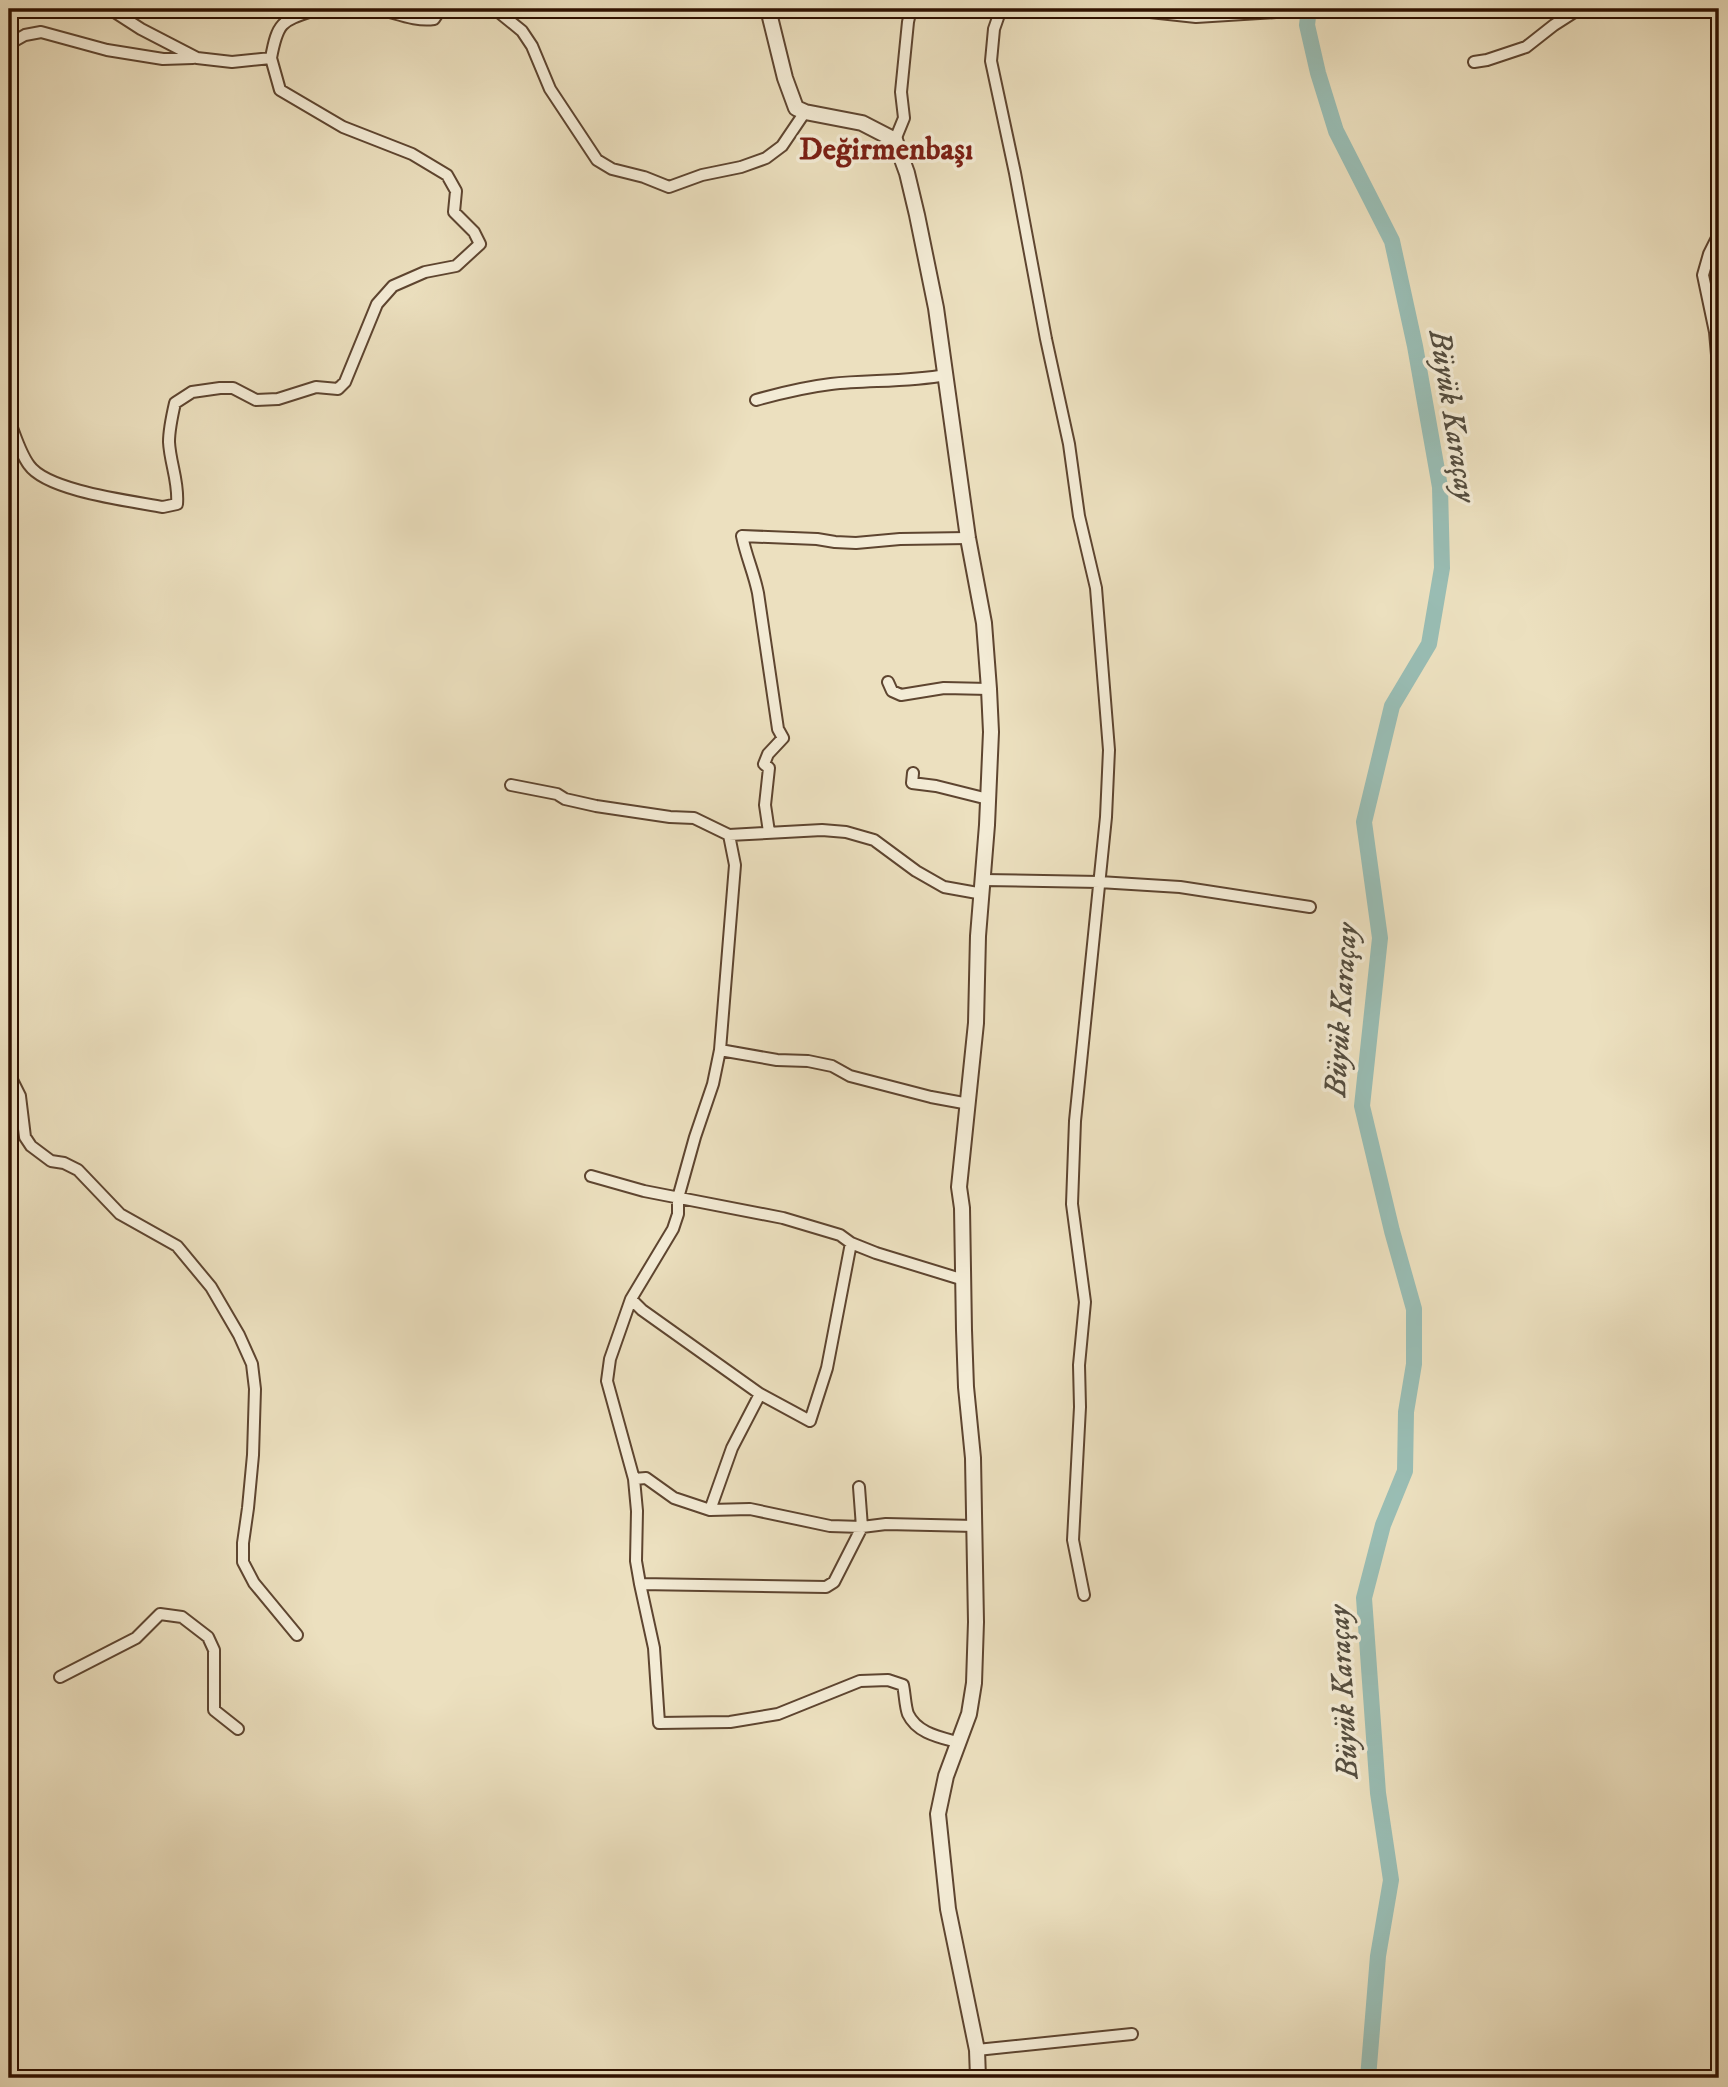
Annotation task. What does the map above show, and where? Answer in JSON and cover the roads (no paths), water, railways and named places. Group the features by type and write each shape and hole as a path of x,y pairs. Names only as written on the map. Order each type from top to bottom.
{"street":[{"path":"110,9 141,29 197,58"},
{"path":"9,420 29,466 41,477 68,488 163,507 177,504 178,491 169,445 175,403 192,392 220,388 233,388 256,400 278,399 316,387 338,389 345,382 377,304 393,286 425,272 456,266 480,244 474,232 454,212 456,191 447,175 412,154 343,127 279,90 271,58 275,33 284,21 318,9"},
{"path":"378,9 422,21 434,19 438,9"},
{"path":"495,9 522,31 532,46 550,89 597,160 612,169 669,187 702,175 741,167 766,158 782,146 805,113"},
{"path":"768,9 785,78 796,108 805,113 862,122 895,140 907,173 936,308 968,538 984,623 991,732 978,936 976,1023 959,1187 962,1208 966,1387 974,1458 974,1683 970,1714 946,1776 938,1814 948,1909 977,2050 978,2078"},
{"path":"895,140 904,118 901,92 911,9"},
{"path":"1001,9 990,61 1069,444 1079,516 1096,588 1109,750 1106,817 1076,1121 1072,1204 1085,1302 1079,1365 1080,1406 1073,1540 1084,1595"},
{"path":"1100,9 1196,17 1276,12"},
{"path":"1474,62 1527,47 1579,9"},
{"path":"9,44 25,35 41,32 163,59 197,58 232,62 271,58"},
{"path":"1719,234 1703,275 1715,332 1719,378"},
{"path":"756,400 797,389 831,384 946,375"},
{"path":"769,832 765,805 769,768 764,764 768,754 783,738 778,729 758,593 742,536 856,543 968,538"},
{"path":"888,682 892,691 901,695 944,688 989,689"},
{"path":"913,773 912,783 988,799"},
{"path":"511,786 557,794 565,799 596,806 694,818 729,835 822,830 859,835 874,840 916,871 944,887 1099,882 1180,887 1310,907"},
{"path":"729,835 735,865 720,1050 713,1084 678,1198 678,1214 673,1229 631,1299 610,1359 607,1381 634,1479 637,1511 636,1561 654,1648 659,1723 730,1722 778,1714 860,1681 888,1680 903,1685 909,1715 920,1728 933,1736 957,1742"},
{"path":"720,1050 832,1066 850,1076 969,1104"},
{"path":"9,1074 20,1096 25,1137 32,1146 51,1161 64,1163 78,1170 120,1214 177,1246 211,1287 239,1335 252,1364 255,1389 253,1455 243,1562 254,1583 298,1635"},
{"path":"591,1176 678,1198 783,1218 964,1280"},
{"path":"631,1299 642,1310 760,1394 810,1421 827,1368 851,1243"},
{"path":"710,1510 732,1448 760,1394"},
{"path":"634,1479 646,1478 674,1497 710,1510 750,1509 830,1526 975,1526"},
{"path":"640,1584 826,1587 834,1582 862,1527 859,1487"},
{"path":"60,1677 136,1637 160,1614 182,1617 208,1637 214,1650 215,1710 238,1729"},
{"path":"977,2050 1132,2034"}],"waterway":[{"name":"Büyük Karaçay","path":"1309,9 1307,25 1336,131 1392,241 1415,346 1440,487 1442,568 1429,644 1392,706 1364,822 1380,938 1362,1106 1414,1309 1414,1364 1406,1412 1405,1471 1383,1525 1364,1598 1378,1793 1391,1880 1378,1956 1368,2078"}],"district":[{"name":"Değirmenbaşı","path":"886,150"}]}
